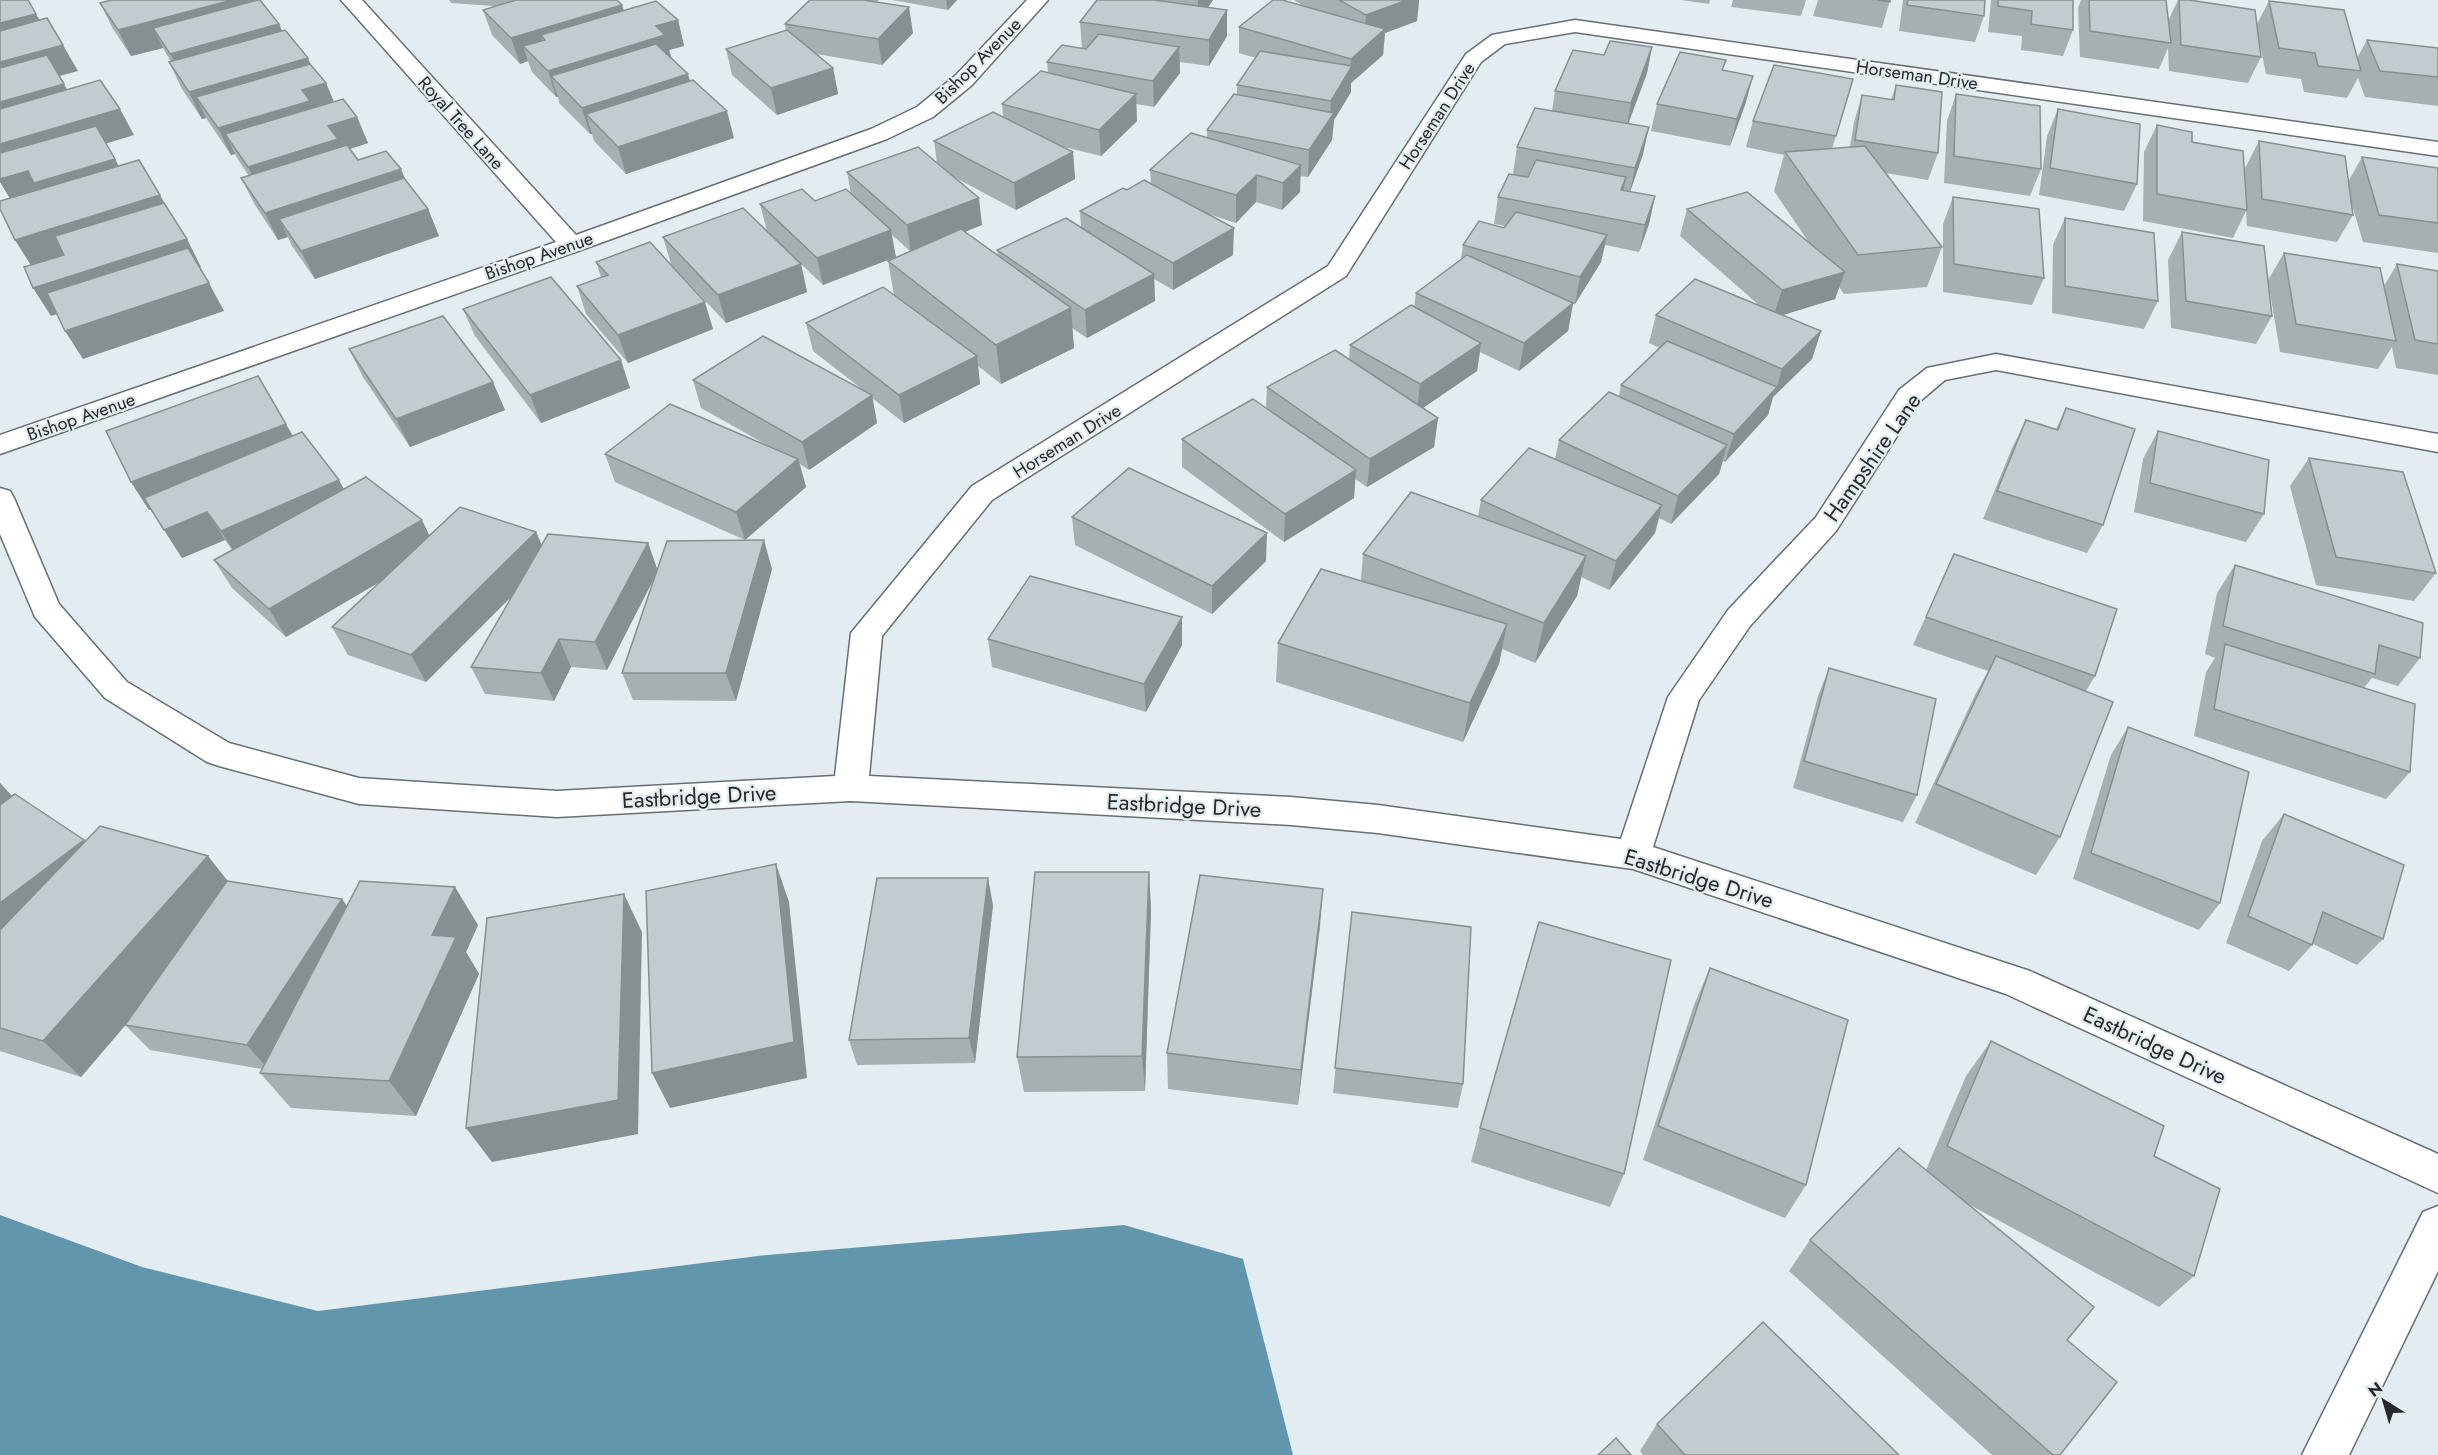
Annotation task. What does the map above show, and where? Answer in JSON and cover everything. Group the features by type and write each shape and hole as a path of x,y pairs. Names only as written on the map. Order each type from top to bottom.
{"street":[{"name":"Royal Tree Lane","path":"351,0 572,245"},
{"name":"Bishop Avenue","path":"0,445 572,245 879,134 925,112 964,80 1038,0"},
{"name":"Horseman Drive","path":"851,788 867,633 982,493 1337,271 1473,58 1499,39 1575,26 2438,149"},
{"name":"Hampshire Lane","path":"1633,855 1684,697 1739,618 1826,524 1909,396 1936,374 1996,362 2438,443"},
{"name":"Eastbridge Drive","path":"0,498 46,609 116,690 219,753 360,791 557,804 851,788 1291,811 1378,819 1633,855 2017,982 2438,1174"},
{"path":"2325,1455 2438,1226"}],"water":[{"path":"0,1215 142,1267 318,1311 767,1255 1124,1225 1243,1259 1293,1455 0,1455"}],"building":[{"path":"0,0 28,0 36,14 0,23"},
{"path":"111,0 232,0 118,30 100,3"},
{"path":"258,0 279,24 170,54 153,28"},
{"path":"516,0 617,0 622,5 511,38 483,10"},
{"path":"810,0 863,0 909,7 878,39 785,24"},
{"path":"1097,0 1154,0 1227,10 1209,40 1080,22"},
{"path":"1273,0 1282,0 1385,29 1351,59 1239,27"},
{"path":"1339,0 1407,0 1366,15"},
{"path":"1908,0 1985,0 1984,16 1907,5"},
{"path":"1998,0 2073,0 2073,30 2031,24 2032,11 1998,6"},
{"path":"2089,0 2166,0 2171,43 2090,31"},
{"path":"2179,0 2255,10 2261,57 2181,45"},
{"path":"656,1 678,20 656,26 665,35 548,71 523,46 545,40 541,35"},
{"path":"2269,1 2344,10 2361,71 2318,66 2315,53 2279,48"},
{"path":"47,18 63,45 0,62 0,31"},
{"path":"285,30 308,58 189,92 169,62"},
{"path":"787,30 833,68 771,88 726,49"},
{"path":"1099,34 1179,47 1153,81 1047,62 1062,45 1086,49"},
{"path":"2367,40 2438,48 2438,77 2380,71"},
{"path":"1610,41 1652,47 1631,103 1555,91 1573,50 1604,55"},
{"path":"656,44 688,74 582,108 551,76"},
{"path":"1260,51 1352,66 1331,101 1237,85"},
{"path":"1680,52 1726,60 1722,70 1753,76 1737,119 1657,104"},
{"path":"47,55 64,84 0,102 0,68"},
{"path":"310,64 326,83 302,90 310,101 218,128 196,97"},
{"path":"1774,65 1853,79 1836,136 1753,121"},
{"path":"1041,71 1136,94 1099,130 1002,104"},
{"path":"100,80 120,109 0,144 0,109"},
{"path":"693,80 727,111 618,147 586,114"},
{"path":"1896,85 1942,92 1938,153 1855,140 1862,95 1894,100"},
{"path":"1234,94 1334,113 1309,150 1207,130"},
{"path":"1956,94 2040,106 2041,169 1954,156"},
{"path":"343,99 357,117 328,126 338,139 248,167 225,134"},
{"path":"1535,108 1649,127 1635,168 1517,147"},
{"path":"2058,109 2140,124 2137,184 2050,168"},
{"path":"993,112 1073,152 1014,183 934,141"},
{"path":"2157,125 2192,132 2192,142 2243,151 2247,210 2157,194"},
{"path":"96,126 115,159 34,183 28,171 0,179 0,153"},
{"path":"1191,133 1301,165 1283,183 1257,175 1236,195 1150,170"},
{"path":"2259,141 2345,156 2353,215 2262,199"},
{"path":"347,145 358,160 386,151 401,169 265,213 241,178"},
{"path":"1865,146 1942,247 1858,255 1785,152"},
{"path":"918,147 979,198 907,225 847,172"},
{"path":"2362,157 2438,168 2438,223 2379,215"},
{"path":"139,160 160,195 15,240 0,209 0,201"},
{"path":"1536,160 1626,177 1621,190 1655,196 1645,225 1498,197 1509,174 1528,177"},
{"path":"404,178 428,209 301,251 279,219"},
{"path":"1144,180 1234,228 1173,263 1080,211 1123,188 1127,190"},
{"path":"802,189 815,201 846,189 891,230 817,258 760,204"},
{"path":"1747,192 1845,272 1782,290 1687,209"},
{"path":"1953,197 2039,209 2044,278 1954,264"},
{"path":"164,203 187,239 33,288 24,267 64,255 55,236"},
{"path":"743,208 801,264 718,295 663,237"},
{"path":"1516,212 1607,235 1580,277 1463,245 1479,221 1504,228"},
{"path":"1066,218 1154,274 1085,310 997,250"},
{"path":"2065,218 2154,233 2158,301 2065,286"},
{"path":"961,229 1071,308 996,345 888,261"},
{"path":"2182,232 2264,246 2272,316 2186,301"},
{"path":"650,242 705,302 618,335 577,286 608,275 596,262"},
{"path":"188,248 209,283 65,331 47,293"},
{"path":"2284,253 2380,268 2396,341 2296,324"},
{"path":"1467,255 1573,303 1524,343 1416,293"},
{"path":"2397,264 2438,271 2438,344 2415,340"},
{"path":"551,277 621,360 530,395 463,309"},
{"path":"1695,279 1821,331 1782,369 1656,315"},
{"path":"883,287 977,356 899,395 806,323"},
{"path":"1411,305 1481,343 1420,384 1350,345"},
{"path":"443,316 493,382 396,419 349,349"},
{"path":"763,336 872,395 802,442 693,380"},
{"path":"1667,341 1777,387 1734,434 1621,385"},
{"path":"1335,350 1438,418 1370,459 1267,387"},
{"path":"258,376 286,424 131,482 106,431"},
{"path":"1609,392 1727,445 1678,496 1559,440"},
{"path":"1253,399 1356,470 1285,514 1182,439"},
{"path":"670,404 798,459 736,512 605,454"},
{"path":"2066,408 2135,429 2103,525 1997,491 2026,420 2058,430"},
{"path":"2158,431 2269,460 2264,514 2150,483"},
{"path":"302,432 339,480 221,531 207,512 164,530 144,498"},
{"path":"1529,448 1662,505 1616,561 1481,500"},
{"path":"2309,458 2403,472 2436,573 2336,557"},
{"path":"1129,468 1267,533 1212,586 1072,517"},
{"path":"366,477 422,520 269,609 214,560"},
{"path":"1411,492 1586,556 1544,623 1363,554"},
{"path":"460,507 536,532 411,655 332,627"},
{"path":"548,534 648,543 595,642 559,639 541,673 471,667"},
{"path":"764,540 726,673 622,673 667,541"},
{"path":"1954,554 2117,609 2095,676 1926,617"},
{"path":"2235,565 2423,623 2420,658 2379,645 2375,674 2223,626"},
{"path":"1321,569 1507,624 1470,703 1278,643"},
{"path":"1030,576 1182,617 1144,684 988,639"},
{"path":"2225,644 2415,704 2410,772 2214,709"},
{"path":"1996,656 2113,702 2060,837 1936,784"},
{"path":"1829,668 1936,699 1917,795 1804,761"},
{"path":"2128,727 2249,772 2220,903 2091,853"},
{"path":"15,794 84,840 0,903 0,805"},
{"path":"2284,814 2404,865 2383,939 2323,912 2312,945 2248,916"},
{"path":"100,826 208,856 43,1041 0,1028 0,930"},
{"path":"776,864 794,1042 652,1073 646,891"},
{"path":"1035,872 1149,872 1142,1056 1017,1057"},
{"path":"1200,875 1323,889 1301,1070 1167,1053"},
{"path":"877,878 988,878 969,1038 849,1040"},
{"path":"227,881 342,899 247,1045 125,1025"},
{"path":"360,881 455,887 432,935 456,937 389,1081 260,1073"},
{"path":"624,894 618,1100 466,1128 487,918"},
{"path":"1352,912 1471,927 1463,1084 1335,1068"},
{"path":"1539,922 1671,960 1624,1174 1480,1128"},
{"path":"1710,968 1848,1020 1806,1185 1658,1126"},
{"path":"1991,1041 2164,1126 2154,1156 2220,1189 2194,1276 1947,1146"},
{"path":"1899,1148 2094,1307 2067,1340 2117,1382 2060,1455 2053,1455 1810,1240"},
{"path":"1763,1322 1899,1455 1685,1455 1657,1424"},
{"path":"1616,1438 1631,1455 1598,1455"}]}
